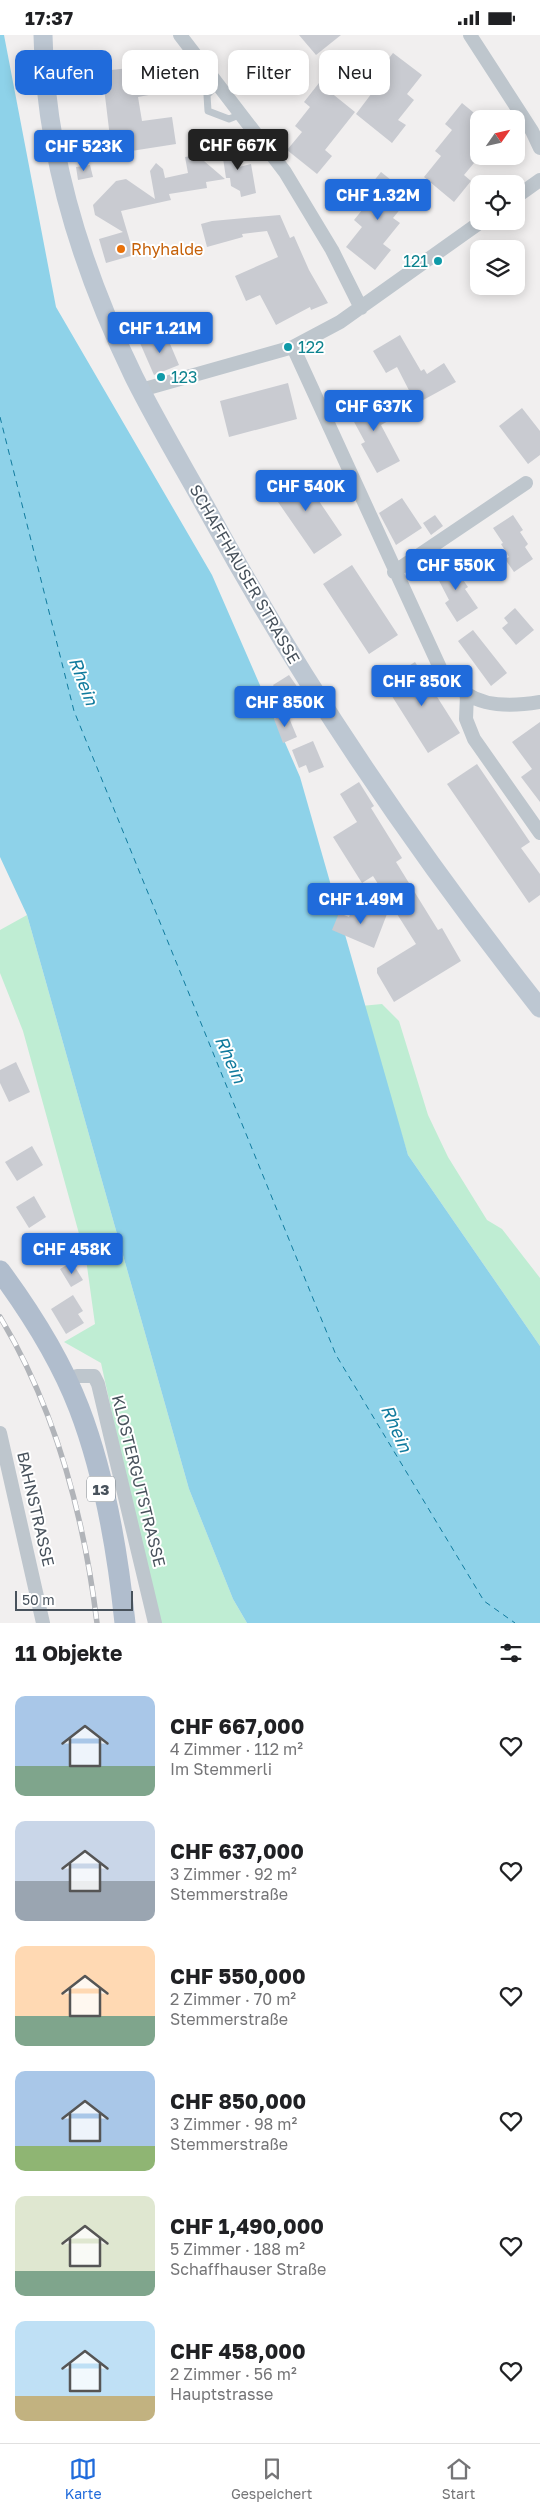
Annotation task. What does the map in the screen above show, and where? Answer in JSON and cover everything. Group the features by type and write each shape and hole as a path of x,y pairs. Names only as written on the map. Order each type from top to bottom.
{"main road":[{"name":"SCHAFFHAUSER STRASSE","path":"43,35 43,66 58,166 77,237 93,283 138,384 258,602 339,733 458,902 540,1008"},
{"name":"13","path":"0,1271 26,1307 67,1380 90,1442 109,1520 126,1623"}],"street":[{"path":"180,35 192,50"},
{"path":"470,35 532,131 540,148"},
{"path":"218,84 239,115 285,172 313,217 361,308"},
{"path":"525,191 540,180"},
{"path":"138,384 292,347 340,322 470,230"},
{"path":"292,347 394,572 441,670 467,694 503,705 540,702"},
{"path":"394,572 526,483"},
{"path":"467,694 466,719 474,739 540,833"},
{"name":"KLOSTERGUTSTRASSE","path":"67,1380 87,1375 94,1376 98,1384 156,1623"},
{"name":"BAHNSTRASSE","path":"0,1433 43,1623"}],"lane":[{"path":"207,95 208,111 229,119 239,115"}],"green space":[{"path":"27,915 189,1489 233,1599 247,1623 153,1623 136,1524 101,1363 64,1342 95,1324 86,1259 23,1031 0,973 0,930"},
{"path":"382,1004 399,1021 428,1115 448,1157 487,1220 502,1229 540,1278 540,1346 408,1155 361,1006"}],"water":[{"name":"Rhein","path":"0,35 4,35 56,307 212,575 300,777 408,1155 540,1346 540,1623 247,1623 233,1599 189,1489 27,915 0,857"}],"building":[{"path":"299,35 341,35 322,50 319,50 316,55"},
{"path":"393,53 422,75 407,94 414,100 398,120 406,125 392,143 356,114 370,95 390,95 390,57"},
{"path":"122,69 122,95 149,95 138,97 142,121 172,117 176,144 112,154 105,95 112,95 112,70"},
{"path":"319,83 319,95 334,95 355,112 325,150 332,156 317,174 287,150 302,132 295,126 310,107 304,102"},
{"path":"462,103 470,110 470,165 472,165 464,175 470,182 454,202 424,177 441,156 435,151 452,130 445,124"},
{"path":"235,142 239,167 251,164 256,193 241,197 240,191 231,186 230,178 226,178 221,145"},
{"path":"197,155 225,179 206,182 207,188 169,194 171,200 121,211 134,255 106,263 99,239 123,232 95,215 93,205 116,181 126,179 155,199 150,171 156,163 163,169 165,178 188,173 185,157"},
{"path":"90,165 93,177 78,180 76,167"},
{"path":"381,172 411,196 393,218 400,223 383,244 391,250 375,270 346,247 362,227 354,220 371,199 364,193"},
{"path":"280,215 290,238 294,236 309,270 328,303 311,310 310,307 276,325 260,295 246,301 235,276 278,257 267,231 242,234 243,237 207,247 201,224 212,221"},
{"path":"165,332 179,365 154,375 140,343"},
{"path":"400,335 421,371 424,369 427,374 444,363 456,382 416,404 397,367 386,373 373,351"},
{"path":"288,383 297,419 229,437 220,401"},
{"path":"376,393 390,420 381,425 400,461 377,473 361,444 365,442 347,409"},
{"path":"522,408 540,431 540,455 528,464 499,426"},
{"path":"298,470 342,535 314,554 269,489"},
{"path":"402,498 422,528 396,545 379,513"},
{"path":"435,515 443,526 431,535 423,523"},
{"path":"513,515 523,530 520,532 528,544 525,547 533,559 514,572 505,559 509,557 501,544 503,543 493,528"},
{"path":"454,560 462,572 459,574 468,587 465,589 478,608 457,622 445,603 449,600 435,573"},
{"path":"352,565 398,635 369,654 323,584"},
{"path":"515,608 534,630 516,645 502,628 508,623 504,618"},
{"path":"473,630 507,673 491,686 458,641"},
{"path":"415,662 460,733 428,753 383,682"},
{"path":"289,675 305,698 289,709 273,685"},
{"path":"287,713 297,737 283,743 274,719"},
{"path":"540,722 540,802 521,777 532,769 512,742"},
{"path":"313,741 324,767 309,773 306,765 299,768 292,750"},
{"path":"477,764 530,842 521,848 540,874 540,895 529,903 447,784"},
{"path":"359,782 374,806 371,808 402,858 396,862 438,930 442,928 461,961 394,1002 377,973 377,968 416,944 373,876 362,883 333,837 357,822 340,794"},
{"path":"355,902 387,914 374,948 332,930 339,913 349,917"},
{"path":"16,1062 30,1092 9,1102 0,1083 0,1070"},
{"path":"32,1146 43,1165 17,1181 5,1162"},
{"path":"34,1196 46,1217 29,1228 16,1207"},
{"path":"72,1262 83,1280 71,1287 60,1269"},
{"path":"73,1295 83,1311 78,1314 84,1323 66,1334 51,1309"}],"ferry route":[{"path":"0,417 74,711 336,1355 484,1601 515,1623"}],"railway":[{"path":"0,1317 20,1352 37,1389 65,1465 84,1543 97,1623"}],"place":[{"name":"Rhyhalde","path":"121,249"},
{"name":"121","path":"438,261"},
{"name":"122","path":"288,347"},
{"name":"123","path":"161,377"}]}
